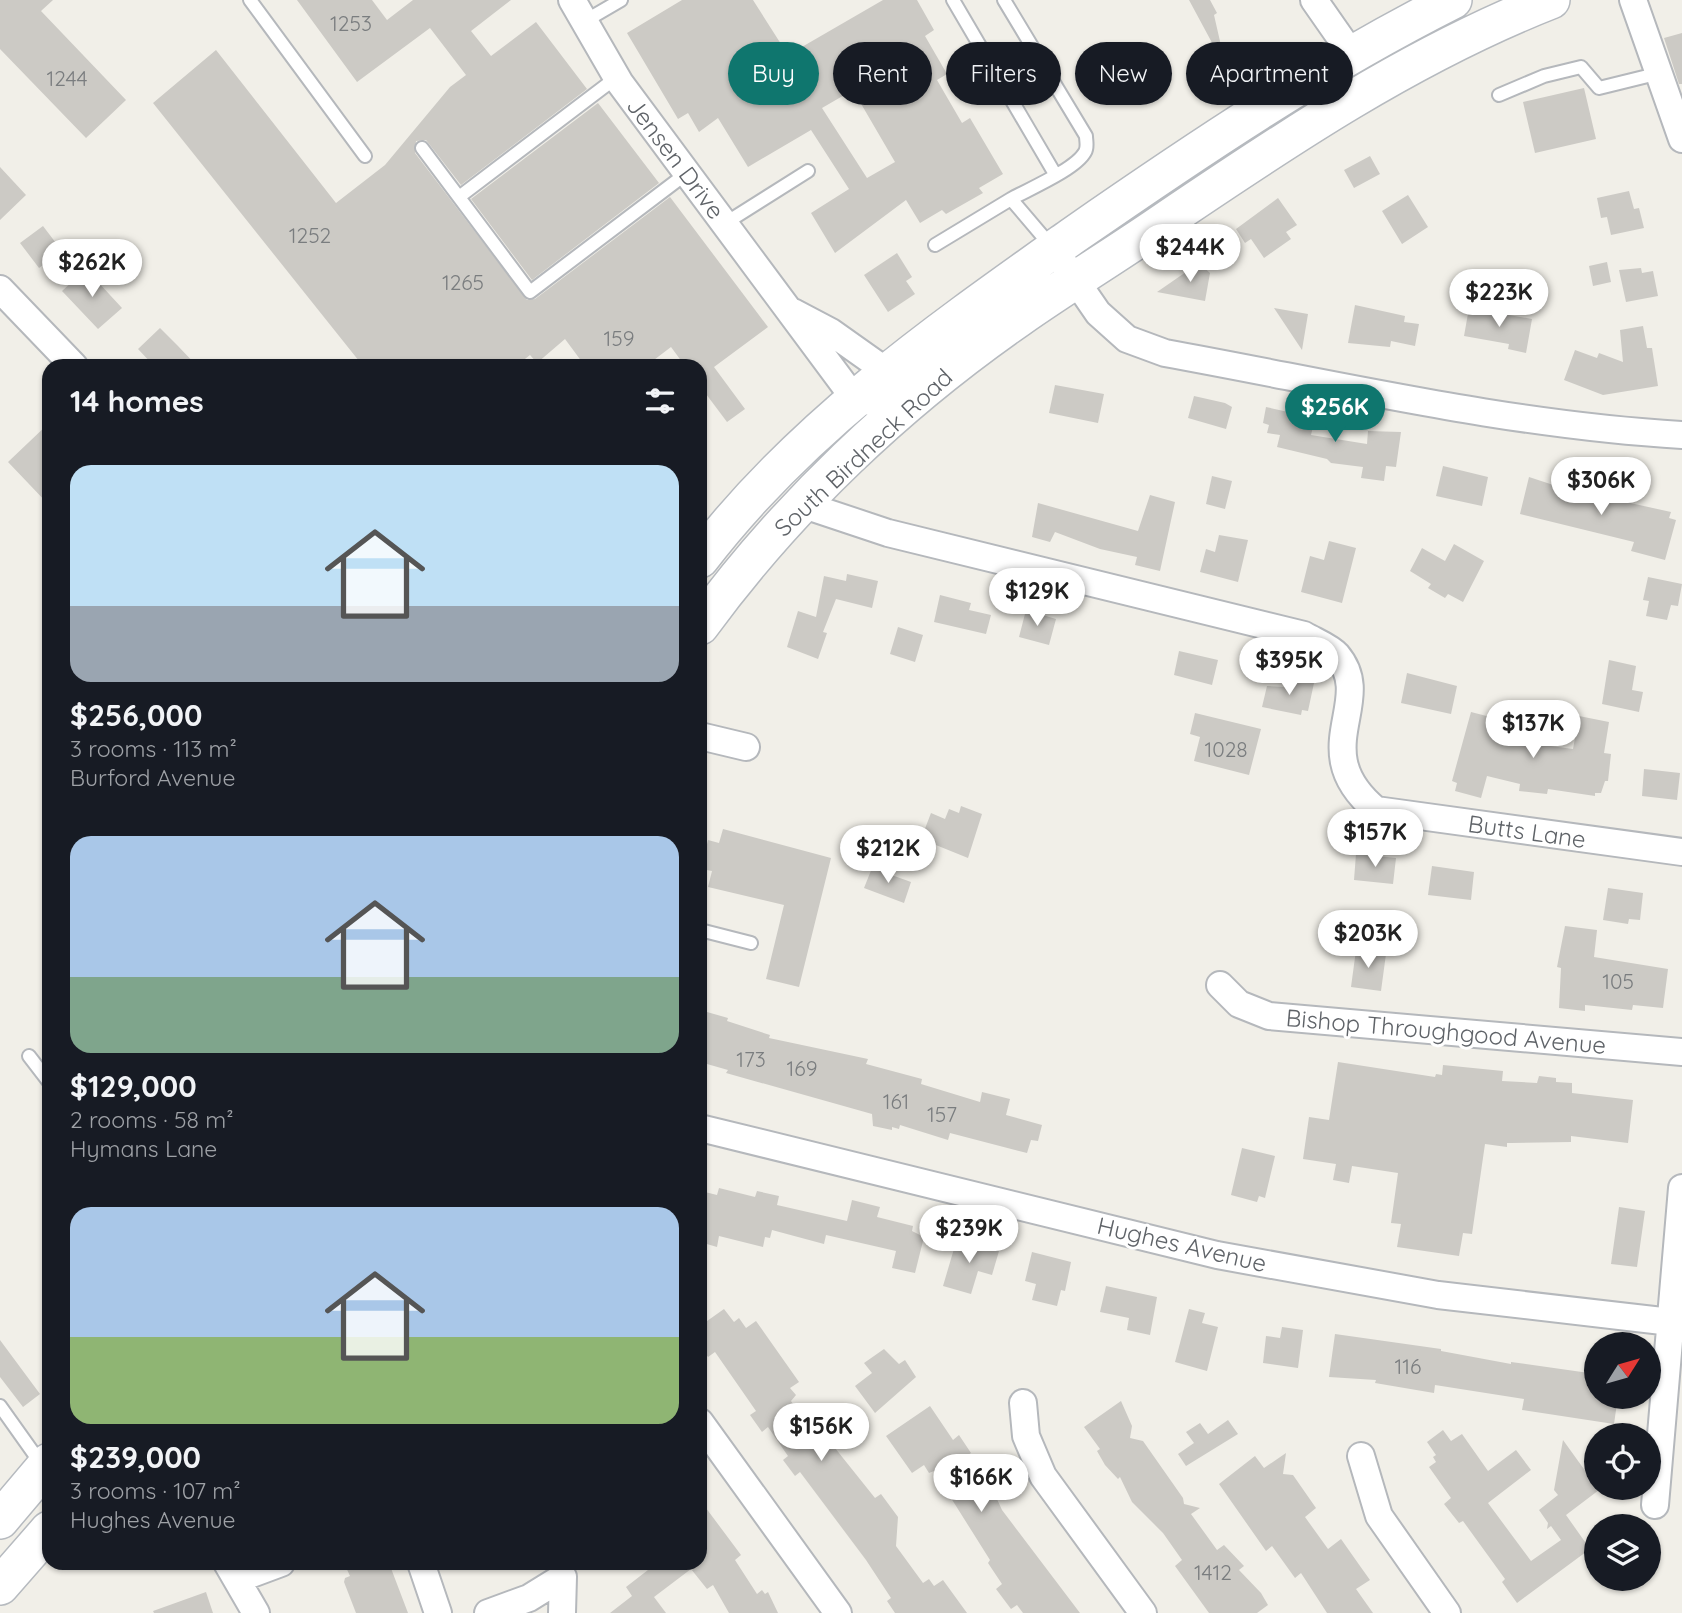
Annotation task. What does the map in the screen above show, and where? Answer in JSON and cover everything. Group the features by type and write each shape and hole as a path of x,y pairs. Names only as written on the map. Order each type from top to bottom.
{"main road":[{"name":"South Birdneck Road","path":"1353,52 1453,0"},
{"name":"South Birdneck Road","path":"707,617 743,569 804,505 909,404 1019,318 1336,108 1391,76 1551,0"},
{"name":"South Birdneck Road","path":"707,551 761,489 854,398 886,371 1054,249 1267,105"},
{"path":"0,1520 42,1471"},
{"path":"0,1586 42,1538"}],"street":[{"path":"1314,0 1343,42"},
{"path":"1633,0 1661,73 1682,139"},
{"name":"Jensen Drive","path":"578,11 617,77 854,398"},
{"path":"1054,249 1098,313 1128,339 1165,353 1545,421 1615,431 1682,435"},
{"path":"0,289 67,359"},
{"name":"Jensen Drive","path":"788,310 831,332 886,371"},
{"path":"854,398 878,404 909,404"},
{"name":"Butts Lane","path":"804,505 888,533 1304,635 1337,654 1350,679 1341,758 1354,789 1376,810 1682,852"},
{"path":"707,738 746,747"},
{"name":"Bishop Throughgood Avenue","path":"1220,985 1239,1004 1269,1016 1682,1052"},
{"name":"Hughes Avenue","path":"707,1130 1217,1255 1438,1295 1671,1322"},
{"path":"1655,1505 1662,1389 1671,1322 1682,1188"},
{"path":"1023,1403 1026,1436 1043,1476 1143,1613"},
{"path":"707,1432 838,1613"},
{"path":"1361,1456 1379,1517 1447,1613"},
{"path":"423,1570 438,1613"},
{"path":"232,1571 256,1613"},
{"path":"488,1613 529,1598 563,1577 562,1613"}],"lane":[{"path":"250,0 365,156"},
{"path":"578,11 621,0"},
{"path":"953,0 1055,174"},
{"path":"935,245 1055,174 1085,153 1086,136 1004,0"},
{"path":"1499,95 1544,76 1581,67 1599,88 1661,73"},
{"path":"459,197 617,77"},
{"path":"422,148 530,292 687,173"},
{"path":"724,224 808,171"},
{"path":"1011,199 1054,249"},
{"path":"707,932 751,943"},
{"path":"29,1056 42,1073"},
{"path":"0,1406 42,1459"}],"building":[{"path":"0,0 53,0 41,11 126,100 86,138 0,49"},
{"path":"297,0 372,0 387,20 413,0 511,0 471,31 491,56 536,22 587,89 461,185 426,140 416,141 415,153 527,300 535,299 670,197 768,327 714,367 745,409 727,422 707,395 707,359 680,359 671,347 655,359 580,359 565,339 542,359 534,359 530,355 525,359 357,359 153,103 216,50 336,203 385,165 450,87 466,75 430,28 357,82"},
{"path":"682,0 753,0 780,42 728,42 728,105 819,105 819,42 810,42 883,0 917,0 934,30 925,36 928,42 833,42 833,102 822,108 867,178 895,162 862,105 932,105 932,48 946,72 937,80 946,95 946,105 952,105 962,123 970,118 1003,174 979,188 983,193 946,214 942,210 920,223 906,200 835,253 811,213 849,189 811,130 748,167 718,118 699,132 688,113 678,119 627,33"},
{"path":"1189,0 1210,0 1217,13 1214,15 1220,42 1212,42"},
{"path":"1682,33 1682,84 1679,84 1664,38"},
{"path":"1584,88 1596,139 1535,153 1523,102"},
{"path":"598,103 659,183 532,280 471,199"},
{"path":"1370,156 1380,174 1354,188 1344,170"},
{"path":"0,167 26,195 0,220"},
{"path":"1629,191 1634,209 1639,208 1644,228 1611,235 1607,217 1601,218 1597,198"},
{"path":"1408,195 1428,227 1402,244 1382,211"},
{"path":"1278,198 1297,225 1286,232 1291,239 1264,258 1251,239 1245,243 1236,229"},
{"path":"43,226 62,251 39,268 20,243"},
{"path":"897,253 912,277 906,281 915,294 888,312 864,275"},
{"path":"1607,262 1611,282 1593,286 1589,266"},
{"path":"1199,263 1210,273 1205,301 1157,292"},
{"path":"1641,268 1642,273 1653,271 1658,296 1626,302 1619,270"},
{"path":"86,269 122,308 98,329 62,291"},
{"path":"1355,305 1405,316 1404,322 1419,324 1415,346 1391,341 1390,347 1348,343"},
{"path":"1274,308 1308,314 1302,350"},
{"path":"1469,308 1532,319 1526,353 1508,349 1509,344 1464,336"},
{"path":"1643,326 1647,348 1652,348 1658,386 1603,395 1564,380 1575,350 1597,358 1599,353 1623,362 1620,330"},
{"path":"160,328 190,359 147,359 138,349"},
{"path":"1055,385 1104,394 1098,423 1049,413"},
{"path":"1194,396 1232,407 1226,429 1188,418"},
{"path":"1266,407 1315,418 1311,435 1367,444 1368,431 1401,432 1396,467 1386,466 1384,481 1361,478 1363,467 1331,463 1327,459 1277,447 1280,435 1267,433 1269,425 1263,423"},
{"path":"42,430 42,498 8,462"},
{"path":"1443,466 1488,477 1482,506 1436,496"},
{"path":"1212,476 1232,481 1225,509 1206,504"},
{"path":"1529,477 1602,501 1603,497 1671,512 1669,518 1676,520 1665,560 1631,551 1634,542 1520,514"},
{"path":"1150,495 1175,502 1160,571 1135,565 1137,557 1100,549 1055,532 1050,542 1032,537 1038,503 1138,531"},
{"path":"1219,535 1248,540 1238,582 1200,572 1206,549 1215,552"},
{"path":"1329,541 1356,548 1342,603 1301,592 1310,556 1324,560"},
{"path":"1454,544 1484,561 1463,602 1448,594 1445,598 1428,588 1431,584 1410,571 1422,548 1445,561"},
{"path":"847,574 878,581 872,608 836,599 823,632 827,633 818,659 787,647 798,611 816,617 824,576 846,581"},
{"path":"1648,577 1682,584 1678,606 1671,605 1667,620 1646,616 1649,601 1643,600"},
{"path":"940,595 971,603 969,610 991,615 986,634 934,622"},
{"path":"1026,610 1056,619 1049,645 1019,637"},
{"path":"898,627 923,635 915,662 890,654"},
{"path":"1179,651 1218,660 1212,685 1174,675"},
{"path":"1609,660 1636,666 1632,690 1643,692 1639,712 1602,704"},
{"path":"1407,673 1457,686 1451,714 1401,703"},
{"path":"1288,678 1314,683 1308,711 1302,710 1301,715 1262,707 1267,686 1286,687"},
{"path":"1471,712 1502,720 1497,739 1573,749 1579,716 1609,722 1604,753 1611,754 1608,781 1605,781 1601,793 1595,793 1595,796 1548,789 1547,794 1519,791 1520,784 1487,776 1481,798 1455,791 1457,783 1452,781"},
{"path":"1195,713 1261,729 1249,775 1194,761 1200,737 1190,734"},
{"path":"1644,769 1680,773 1677,800 1642,796"},
{"path":"961,806 982,814 968,858 921,839 931,813 945,819 949,809 959,813"},
{"path":"723,829 831,858 799,987 766,979 784,905 708,887 712,871 707,870 708,840 719,843"},
{"path":"1356,854 1396,858 1393,884 1354,880"},
{"path":"1432,866 1474,872 1471,900 1428,895"},
{"path":"872,868 911,882 904,903 864,888"},
{"path":"1608,888 1643,893 1640,920 1629,919 1628,924 1603,920"},
{"path":"1565,926 1597,930 1594,957 1668,969 1663,1008 1633,1005 1632,1010 1585,1005 1585,1011 1559,1008 1561,968 1557,967"},
{"path":"1356,950 1386,954 1381,991 1351,987"},
{"path":"707,1012 770,1035 769,1038 868,1059 866,1064 922,1079 921,1084 980,1102 982,1092 1010,1099 1006,1115 1042,1125 1038,1141 1031,1140 1027,1153 950,1133 948,1140 900,1125 899,1129 892,1127 892,1130 873,1126 872,1114 726,1073 728,1070 707,1064"},
{"path":"1338,1062 1435,1077 1436,1074 1442,1075 1443,1065 1503,1071 1502,1081 1537,1083 1539,1076 1556,1078 1556,1082 1572,1083 1572,1093 1633,1100 1628,1143 1571,1136 1571,1142 1507,1143 1507,1147 1485,1144 1472,1234 1463,1233 1459,1256 1397,1247 1401,1224 1391,1223 1398,1173 1352,1166 1349,1183 1333,1180 1336,1164 1303,1159 1309,1117 1329,1120"},
{"path":"1242,1148 1275,1156 1265,1198 1259,1196 1257,1202 1231,1195"},
{"path":"719,1188 755,1197 757,1191 779,1196 777,1205 847,1221 852,1200 880,1207 877,1217 913,1226 912,1231 924,1237 915,1273 892,1268 896,1251 826,1235 824,1244 772,1230 770,1238 765,1237 763,1247 719,1236 717,1247 707,1244 707,1192 717,1195"},
{"path":"1619,1207 1645,1211 1637,1267 1611,1264"},
{"path":"965,1240 999,1251 992,1275 978,1271 971,1294 943,1286 956,1242 964,1245"},
{"path":"1032,1252 1071,1262 1065,1291 1061,1290 1057,1306 1032,1300 1036,1284 1025,1281"},
{"path":"1106,1286 1157,1297 1150,1335 1127,1330 1129,1318 1100,1312"},
{"path":"724,1309 734,1322 739,1318 746,1328 756,1321 799,1382 790,1388 796,1395 791,1401 821,1443 827,1438 875,1498 881,1494 898,1517 896,1546 923,1583 929,1579 934,1586 943,1580 967,1613 895,1613 887,1601 891,1598 866,1560 800,1472 795,1476 783,1460 788,1456 768,1427 762,1432 750,1415 756,1411 715,1352 707,1356 707,1321"},
{"path":"1189,1309 1205,1313 1202,1323 1218,1327 1207,1371 1175,1362"},
{"path":"1282,1327 1303,1330 1298,1368 1263,1363 1266,1336 1280,1338"},
{"path":"1335,1334 1441,1349 1511,1364 1584,1372 1584,1409 1616,1409 1614,1423 1607,1423 1522,1410 1524,1399 1435,1385 1434,1393 1375,1383 1376,1380 1329,1377"},
{"path":"0,1340 40,1394 23,1407 0,1377"},
{"path":"884,1349 899,1364 905,1360 916,1377 875,1413 855,1386 872,1373 864,1363"},
{"path":"1121,1401 1132,1426 1130,1438 1143,1441 1183,1498 1184,1504 1200,1508 1191,1514 1217,1550 1224,1545 1244,1566 1239,1570 1261,1593 1268,1605 1257,1613 1209,1613 1175,1566 1182,1560 1163,1533 1132,1502 1120,1477 1118,1479 1105,1465 1097,1451 1100,1449 1084,1427"},
{"path":"930,1406 953,1440 959,1435 971,1453 968,1455 990,1484 1002,1510 1080,1613 1023,1613 1017,1605 1011,1609 996,1589 1002,1584 988,1563 990,1560 934,1471 929,1473 924,1465 912,1473 886,1436"},
{"path":"1228,1420 1238,1434 1186,1466 1178,1454 1194,1443 1186,1432 1200,1423 1208,1434"},
{"path":"1443,1430 1451,1441 1462,1434 1488,1471 1516,1450 1531,1470 1488,1503 1531,1561 1561,1540 1551,1526 1547,1529 1548,1523 1539,1510 1558,1495 1554,1490 1563,1440 1584,1469 1586,1500 1566,1515 1584,1540 1584,1553 1517,1603 1502,1582 1505,1579 1463,1521 1459,1523 1444,1504 1451,1498 1429,1467 1436,1462 1433,1457 1436,1455 1427,1442"},
{"path":"1286,1453 1283,1474 1293,1475 1316,1508 1305,1517 1328,1549 1341,1539 1370,1580 1356,1589 1373,1613 1327,1613 1301,1573 1295,1578 1272,1546 1266,1551 1219,1484 1255,1456 1264,1468"},
{"path":"707,1509 741,1555 735,1560 757,1594 762,1590 765,1594 768,1592 778,1613 729,1613 713,1585 707,1589 692,1570 707,1570"},
{"path":"347,1570 392,1570 408,1613 356,1613 344,1582 345,1578 350,1576"},
{"path":"648,1570 690,1570 654,1597 666,1613 610,1613 632,1596 626,1587"},
{"path":"206,1592 213,1613 153,1611"}]}
